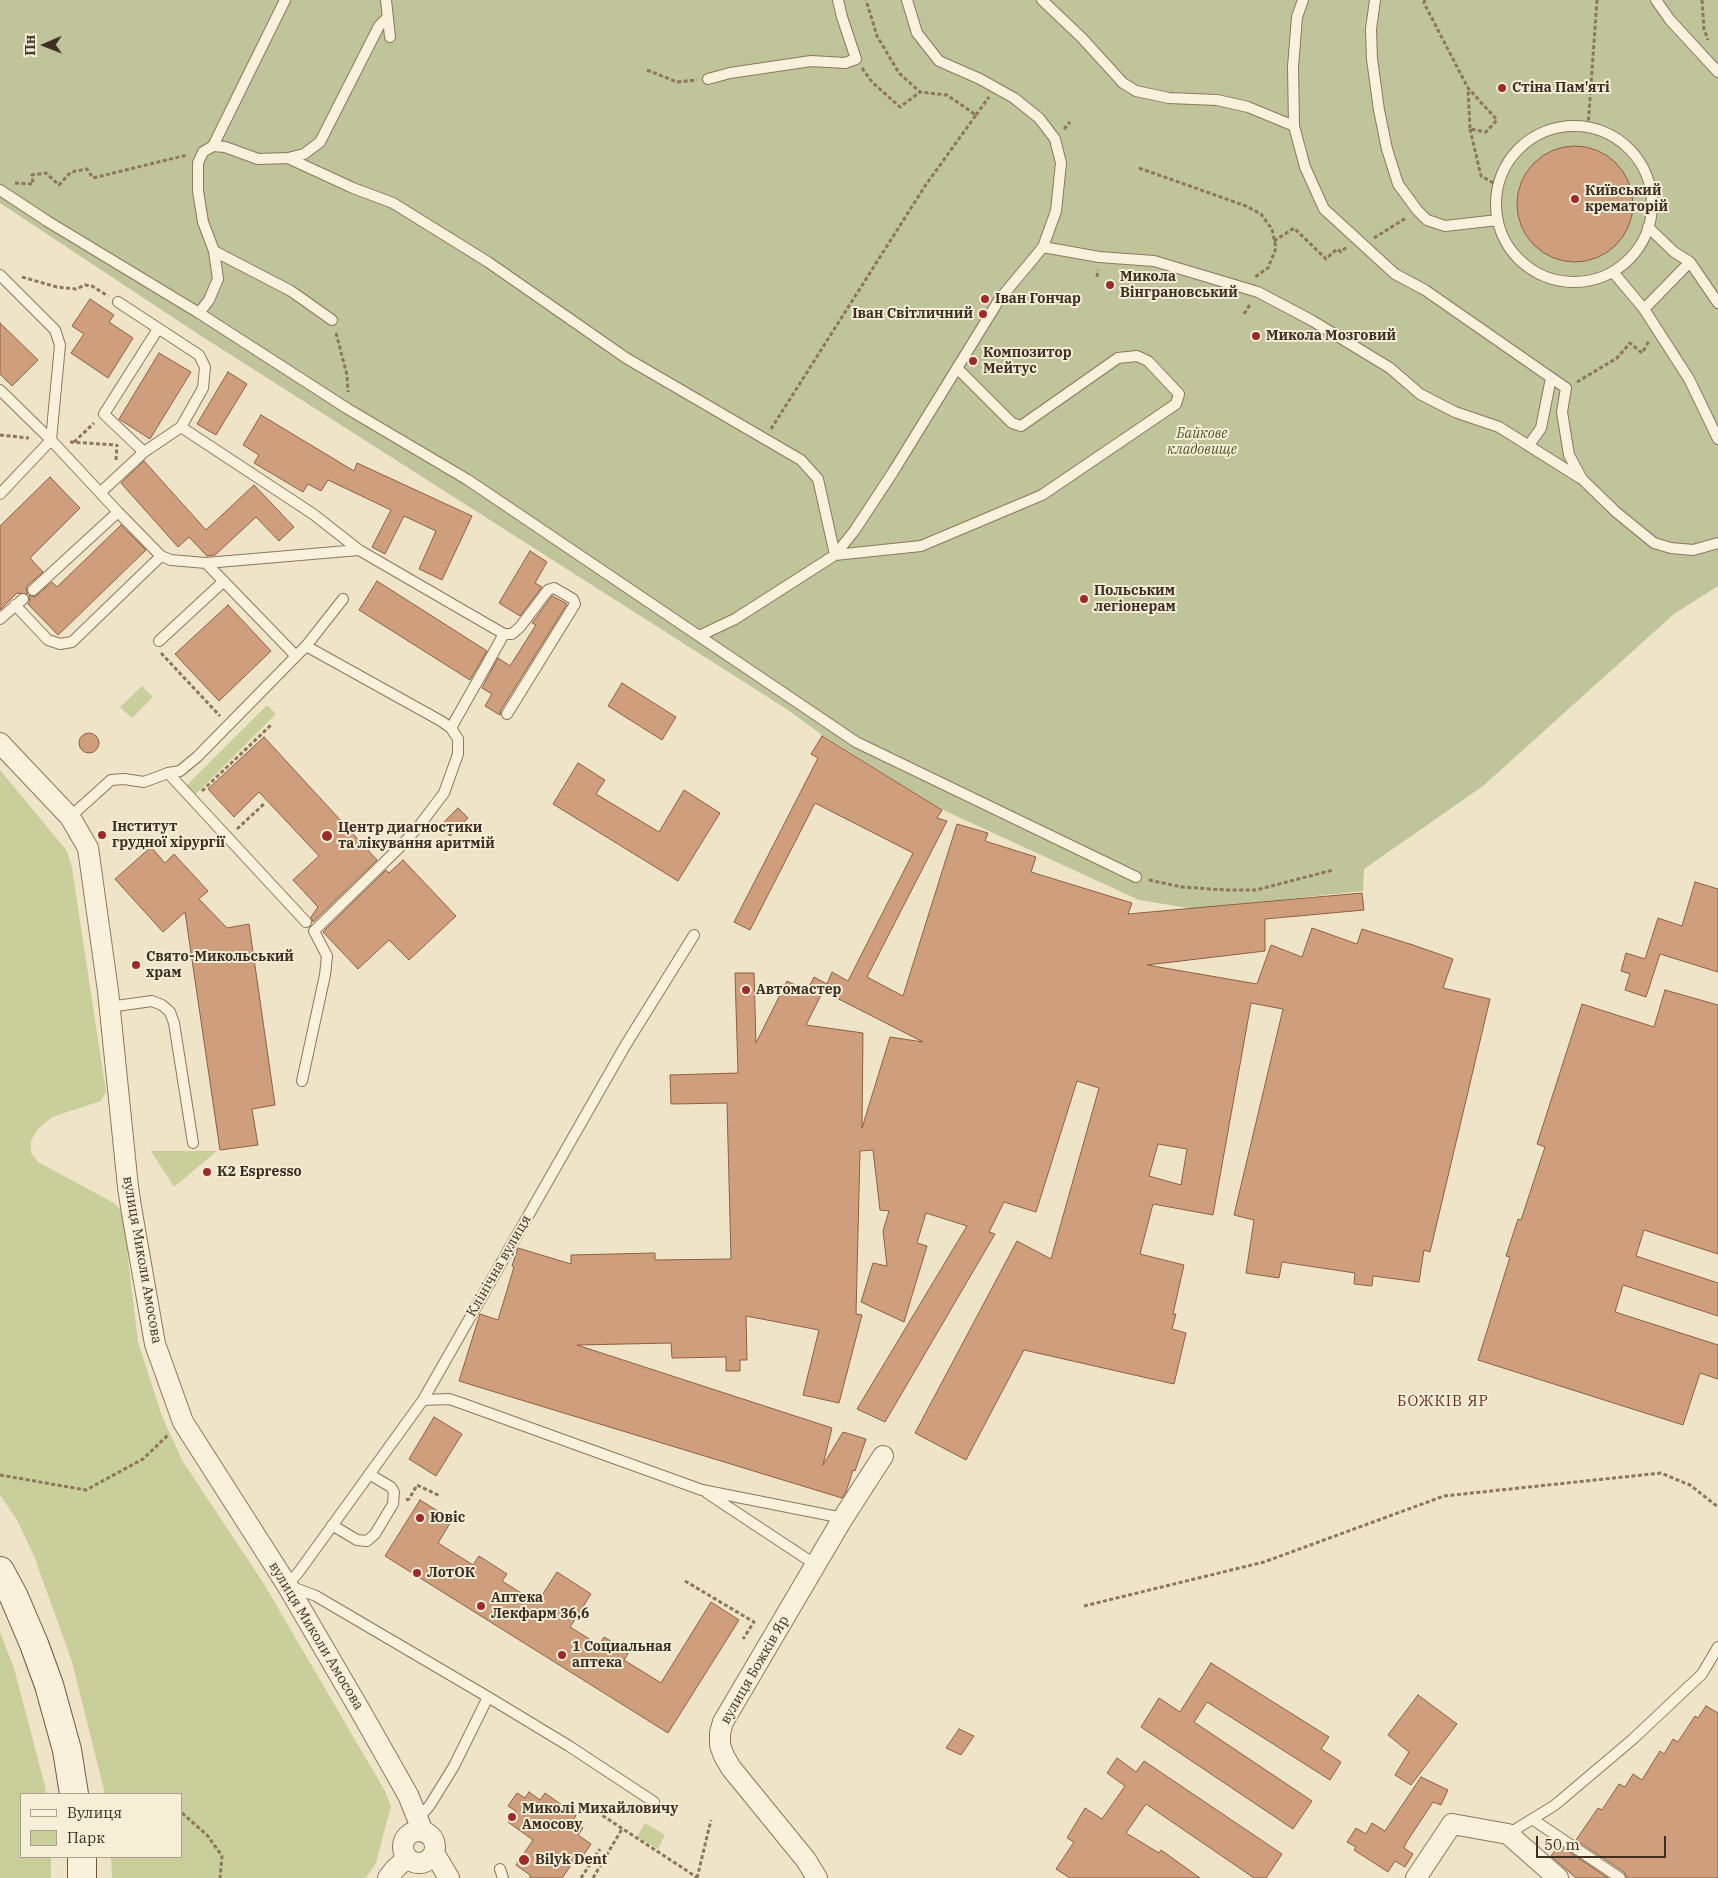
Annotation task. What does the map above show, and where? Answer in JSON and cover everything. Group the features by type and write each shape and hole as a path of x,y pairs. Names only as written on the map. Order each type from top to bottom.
{"main road":[{"path":"0,1571 34,1644 49,1684 67,1750 74,1793"},
{"path":"82,1858 82,1878"}],"street":[{"name":"вулиця Миколи Амосова","path":"0,743 70,817 88,848 109,1007 128,1187 155,1344 183,1422 287,1585 408,1795 421,1825"},
{"name":"вулиця Божків Яр","path":"817,1878 806,1860 731,1768 720,1745 720,1733 723,1722 843,1518 883,1456"},
{"path":"1416,1878 1452,1824 1508,1834 1558,1878"},
{"path":"434,1853 427,1861 416,1863 407,1858 403,1849 406,1839 421,1825 434,1842 434,1853 449,1878"},
{"path":"388,1878 407,1858"}],"lane":[{"path":"213,146 285,0"},
{"path":"386,0 390,37"},
{"path":"708,79 730,73 811,61 845,63 856,59 838,0"},
{"path":"699,636 734,619 835,555 855,530 893,472 999,300 1043,247 1056,212 1061,163 1055,139 1039,118 1014,98 939,61 917,33 907,0"},
{"path":"1042,0 1082,38 1123,83 1136,91 1169,98 1217,100 1248,107 1294,126"},
{"path":"1303,0 1297,17 1293,67 1294,126 1305,167 1324,209 1396,274 1425,290 1566,388 1562,412 1569,455 1582,479"},
{"path":"1375,0 1371,29 1372,59 1385,139 1398,184 1417,210 1427,220 1446,226 1498,220"},
{"path":"1656,0 1670,20 1718,72"},
{"path":"199,313 210,300 218,279 214,251 203,222 198,191 198,164 203,152 213,146 225,146 258,158 288,158 304,154 320,142 380,26 388,17"},
{"path":"1565,126 1588,127 1611,135 1630,149 1644,168 1652,191 1652,215 1645,238 1632,257 1613,272 1590,281 1566,282 1542,275 1522,262 1507,243 1498,220 1496,203 1498,186 1507,164 1522,146 1542,133 1565,126"},
{"path":"288,158 353,188 393,203 488,262 626,358 800,460 818,479 835,555"},
{"path":"0,190 47,221 199,313 348,409 468,480 856,742 1136,878"},
{"path":"1648,227 1674,252 1690,262 1718,304"},
{"path":"1043,247 1099,257 1154,261 1258,292 1311,320 1390,368 1420,394 1455,412 1499,428 1529,445 1582,479 1616,512 1654,544 1693,550 1718,544"},
{"path":"214,251 291,291 332,320"},
{"path":"1644,309 1690,262"},
{"path":"1613,272 1644,309 1689,379 1718,439"},
{"path":"0,275 55,330 60,345 51,440 0,494"},
{"path":"101,492 141,449 181,427 204,388 205,367 199,354 118,302"},
{"path":"141,449 104,414 158,329"},
{"path":"835,555 921,546 1042,495 1176,404 1179,394 1148,361 1137,356 1118,358 1021,426 1012,423 957,368"},
{"path":"1529,445 1541,428 1551,378"},
{"path":"0,390 51,440 161,556 171,560 206,563 359,550"},
{"path":"181,427 313,514 359,550 504,634 512,634 520,627 548,590 554,588 573,599 575,604 507,714"},
{"path":"33,590 118,512"},
{"path":"0,619 19,602 48,640 60,644 72,642 161,556"},
{"path":"206,563 296,656"},
{"path":"159,641 224,581"},
{"path":"70,817 111,780 124,779 144,782 168,773 180,771 197,757 306,646 343,599"},
{"path":"451,728 504,634"},
{"path":"302,1081 327,956 314,931 419,826 444,793 458,754 458,739 451,728 306,646"},
{"path":"168,773 306,922"},
{"name":"Клінічна вулиця","path":"287,1585 298,1573 422,1400 625,1046 694,935"},
{"path":"109,1007 152,1001 162,1005 170,1012 174,1023 193,1143"},
{"path":"422,1400 448,1399 461,1403 702,1490 843,1518"},
{"path":"332,1525 357,1540 367,1540 375,1534 393,1504 394,1492 369,1474"},
{"path":"702,1490 816,1565"},
{"path":"287,1585 316,1596 488,1697 569,1746 654,1802"},
{"path":"1508,1834 1555,1805 1633,1739 1702,1674 1718,1647"},
{"path":"421,1825 430,1805 454,1766 488,1697"},
{"path":"1532,1820 1620,1878"}],"path":[{"path":"866,0 877,36 899,73 920,92 947,95 976,115"},
{"path":"1425,0 1424,3 1468,88 1497,120 1486,132 1470,129"},
{"path":"1588,127 1597,0"},
{"path":"1702,0 1704,29 1709,45"},
{"path":"856,59 872,82 900,107 920,92"},
{"path":"647,70 677,82 708,79"},
{"path":"765,439 925,186 995,88"},
{"path":"1468,88 1470,129 1481,176 1498,186"},
{"path":"8,183 33,184 32,175 46,173 59,184 71,172 87,168 94,178 203,152"},
{"path":"1139,168 1246,206 1261,214 1272,229 1276,248 1268,268 1250,280 1227,282"},
{"path":"1385,232 1402,220"},
{"path":"1274,241 1294,228 1326,259 1337,249 1341,252 1346,247"},
{"path":"19,276 57,287 76,288 85,285 92,286 118,302"},
{"path":"332,320 347,375 348,409"},
{"path":"1581,380 1617,358 1630,343 1642,353 1650,339 1646,334"},
{"path":"74,442 104,414"},
{"path":"114,480 118,428"},
{"path":"0,435 117,445 141,449"},
{"path":"159,641 158,649 229,725"},
{"path":"192,800 271,726"},
{"path":"235,832 265,803"},
{"path":"1136,878 1182,887 1256,890 1333,870"},
{"path":"0,1475 86,1490 143,1459 183,1422"},
{"path":"1084,1606 1264,1562 1444,1496 1661,1473 1690,1485 1718,1507"},
{"path":"393,1504 409,1499 417,1485 440,1496"},
{"path":"685,1581 754,1622 743,1639"},
{"path":"597,1812 697,1878 711,1820"},
{"path":"182,1813 207,1835 222,1856 220,1878"},
{"path":"593,1878 622,1829"},
{"path":"581,1878 600,1849"}],"green space":[{"name":"Байкове кладовище","path":"0,0 1718,0 1718,586 1674,614 1483,786 1364,869 1363,891 1195,909 1139,900 943,810 822,735 788,710 195,332 0,203"},
{"path":"142,686 153,697 132,718 120,707"},
{"path":"267,705 276,714 192,798 183,789"},
{"path":"0,770 67,851 72,868 106,1092 101,1101 52,1117 38,1129 31,1141 31,1153 38,1162 114,1203 120,1209 124,1224 138,1342 162,1416 182,1460 264,1584 385,1791 391,1806 376,1863 366,1878 112,1878 111,1858 182,1858 182,1793 105,1793 72,1662 34,1556 17,1520 0,1495"},
{"path":"151,1151 217,1151 174,1187"},
{"path":"0,1632 14,1668 46,1793 20,1793 20,1858 51,1858 51,1878 0,1878"},
{"path":"645,1823 665,1835 658,1849 637,1837"}],"building":[{"name":"Київський крематорій","path":"1575,146 1597,151 1616,163 1628,182 1633,204 1628,226 1616,245 1597,257 1575,262 1553,257 1534,245 1522,226 1517,204 1522,182 1534,163 1553,151"},
{"path":"90,299 114,315 109,322 133,338 108,378 71,353 84,334 72,326"},
{"path":"0,323 38,360 12,386 0,374"},
{"path":"159,353 191,372 150,439 119,419"},
{"path":"228,372 247,384 216,435 197,424"},
{"path":"261,415 354,471 357,463 472,516 442,580 419,569 436,531 404,516 385,554 372,547 391,510 328,480 321,491 308,484 303,492 254,463 259,455 243,445"},
{"path":"144,461 206,530 254,485 294,527 279,541 256,517 215,555 207,556 189,537 178,547 121,483"},
{"path":"50,477 80,508 30,558 43,572 28,585 26,588 28,594 17,593 0,610 0,526"},
{"path":"121,525 146,550 58,635 28,604 30,601 29,595 34,597 52,582 57,587"},
{"path":"530,551 547,562 535,583 542,587 520,616 499,603"},
{"path":"377,581 487,651 470,680 359,610"},
{"path":"552,596 567,604 501,710 500,715 485,706 492,694 482,688 498,658 510,666 536,625 532,623"},
{"path":"228,605 271,651 219,701 175,654"},
{"path":"622,683 676,717 662,740 608,706"},
{"path":"89,733 96,736 99,743 96,750 89,753 82,750 79,743 82,736"},
{"path":"822,736 942,810 937,818 947,821 867,977 903,996 957,824 988,833 985,841 1036,857 1031,872 1132,903 1128,914 1362,893 1364,910 1265,919 1265,951 1147,965 1257,984 1271,945 1302,957 1312,928 1357,944 1362,929 1453,959 1443,988 1490,999 1430,1252 1424,1250 1419,1282 1373,1276 1372,1286 1354,1284 1355,1273 1282,1262 1279,1278 1246,1273 1254,1220 1234,1215 1283,1009 1251,1003 1213,1215 1153,1204 1140,1254 1184,1265 1173,1314 1176,1314 1172,1329 1186,1333 1174,1384 1024,1350 966,1460 915,1433 1017,1241 1051,1259 1099,1088 1077,1081 1036,1212 1004,1202 989,1232 995,1234 885,1422 857,1409 967,1226 926,1213 917,1243 927,1246 904,1322 861,1302 873,1263 887,1266 883,1231 889,1211 880,1210 873,1150 860,1151 856,1314 862,1315 839,1403 803,1395 819,1330 746,1316 747,1360 740,1360 740,1371 726,1371 726,1357 672,1358 671,1343 577,1345 832,1428 823,1465 843,1432 866,1439 855,1471 853,1470 846,1492 842,1498 459,1381 480,1314 498,1320 518,1248 571,1264 571,1255 655,1253 655,1260 731,1259 727,1103 671,1104 670,1075 738,1073 735,973 754,973 756,1043 787,981 807,991 814,977 827,984 832,972 848,981 913,853 815,803 750,930 734,922 818,758 811,754","holes":["823,991 923,1042 890,1037 862,1128 863,1033 806,1025","1158,1144 1187,1149 1181,1185 1149,1176"]},
{"name":"Центр диагностики та лікування аритмій","path":"264,737 377,860 313,922 311,917 318,907 293,880 319,856 259,792 234,817 208,789"},
{"path":"578,763 605,780 596,794 659,832 684,790 720,813 678,881 553,804"},
{"path":"458,808 468,818 450,836 440,826"},
{"path":"151,847 165,863 174,854 208,891 199,899 227,928 249,924 275,1105 252,1109 258,1145 220,1150 185,912 163,932 115,879"},
{"path":"403,860 456,916 409,960 389,940 358,969 323,932 386,870 389,873"},
{"path":"1695,882 1718,889 1718,972 1660,954 1646,997 1625,990 1630,974 1621,971 1626,953 1645,959 1658,918 1682,926"},
{"path":"1665,990 1718,1005 1718,1254 1644,1230 1636,1256 1718,1283 1718,1316 1623,1285 1615,1312 1718,1345 1718,1379 1700,1373 1683,1425 1478,1360 1510,1257 1506,1256 1518,1219 1521,1220 1545,1147 1537,1144 1582,1004 1654,1027"},
{"path":"434,1417 462,1434 436,1476 409,1459"},
{"path":"420,1500 452,1520 438,1543 473,1565 479,1556 507,1574 502,1581 537,1603 557,1572 591,1594 570,1627 599,1645 604,1637 629,1652 624,1660 661,1683 711,1602 739,1620 668,1733 385,1556"},
{"path":"1211,1663 1329,1737 1321,1749 1341,1762 1330,1780 1207,1702 1194,1722 1312,1801 1293,1829 1141,1727 1159,1698 1180,1712"},
{"path":"1418,1695 1457,1724 1411,1785 1395,1775 1409,1752 1388,1735"},
{"path":"1706,1706 1718,1713 1718,1878 1627,1878 1624,1872 1576,1840 1598,1808 1602,1810 1619,1784 1625,1787 1633,1774 1642,1780 1660,1751 1664,1754 1673,1739 1678,1742 1695,1716 1698,1718"},
{"path":"959,1729 974,1736 961,1755 946,1748"},
{"path":"1117,1758 1136,1772 1144,1761 1282,1854 1266,1878 1254,1878 1146,1804 1126,1833 1159,1853 1161,1850 1200,1878 1070,1878 1056,1869 1074,1842 1067,1838 1085,1808 1102,1819 1125,1786 1107,1773"},
{"path":"1421,1777 1448,1790 1441,1805 1433,1802 1406,1843 1404,1848 1413,1854 1405,1867 1395,1861 1388,1872 1354,1850 1356,1847 1347,1842 1356,1828 1366,1834 1372,1823 1385,1831"},
{"path":"529,1792 540,1800 545,1793 576,1815 573,1821 583,1828 578,1835 591,1844 580,1860 576,1858 562,1878 530,1878 530,1875 516,1865 533,1840 508,1822 516,1811 508,1806 517,1793 525,1798"},
{"path":"1559,1845 1608,1878 1576,1878 1551,1856"}],"place":[{"name":"Стіна Пам'яті","path":"1502,88"},
{"name":"Київський крематорій","path":"1575,199"},
{"name":"Микола Вінграновський","path":"1110,285"},
{"name":"Іван Гончар","path":"985,299"},
{"name":"Іван Світличний","path":"983,314"},
{"name":"Микола Мозговий","path":"1256,336"},
{"name":"Композитор Мейтус","path":"973,361"},
{"name":"Польським легіонерам","path":"1084,599"},
{"name":"Інститут грудної хірургії","path":"102,835"},
{"name":"Центр диагностики та лікування аритмій","path":"327,836"},
{"name":"Свято-Микольський храм","path":"136,965"},
{"name":"Автомастер","path":"746,990"},
{"name":"K2 Espresso","path":"207,1172"},
{"name":"Ювіс","path":"420,1518"},
{"name":"ЛотОК","path":"417,1573"},
{"name":"Аптека Лекфарм 36,6","path":"481,1606"},
{"name":"1 Социальная аптека","path":"562,1655"},
{"name":"Миколі Михайловичу Амосову","path":"512,1817"},
{"name":"Bilyk Dent","path":"524,1860"}],"district":[{"name":"БОЖКІВ ЯР","path":"1443,1402"}]}
